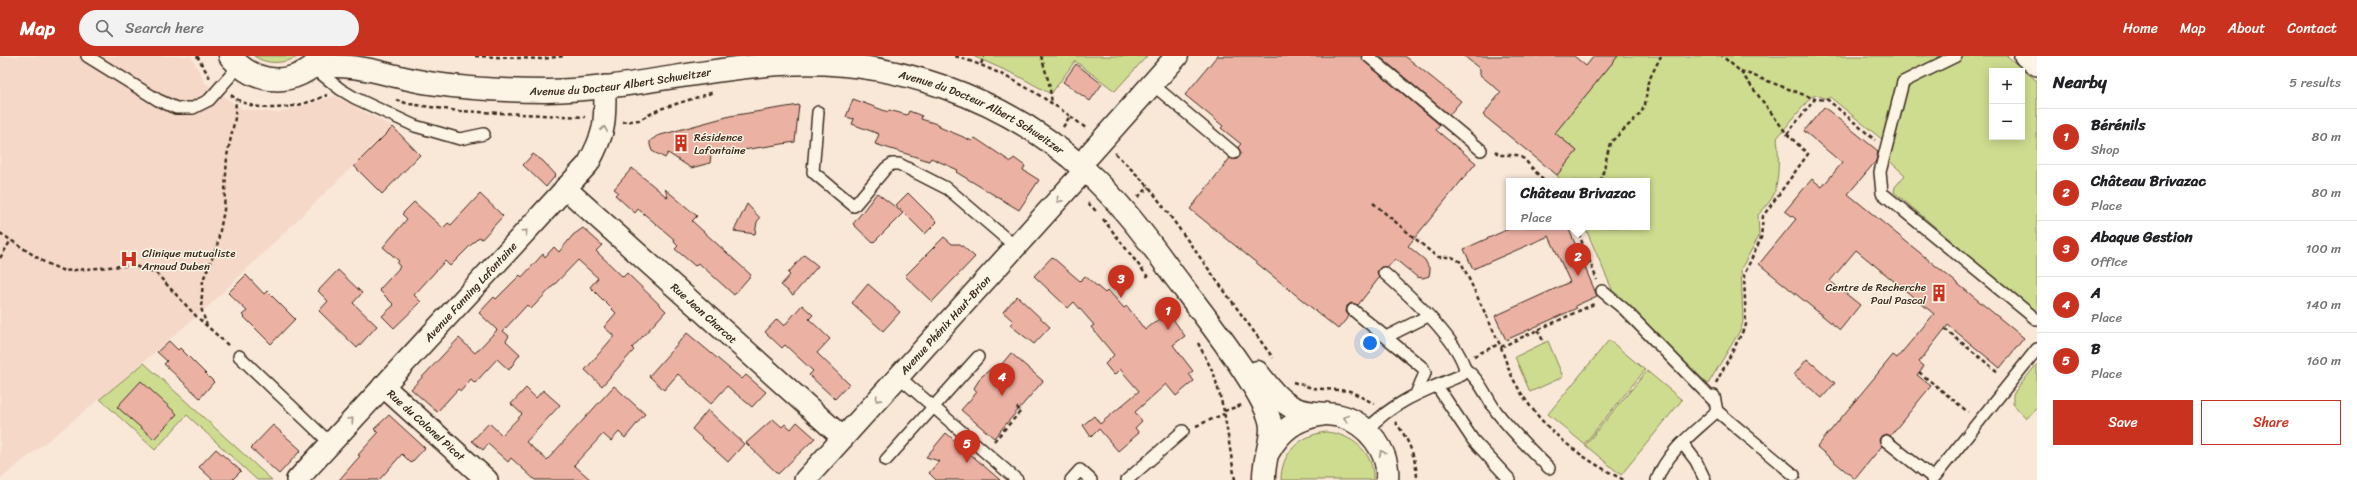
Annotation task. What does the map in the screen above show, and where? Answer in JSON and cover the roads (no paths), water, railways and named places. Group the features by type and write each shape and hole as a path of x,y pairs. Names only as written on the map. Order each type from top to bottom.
{"main road":[{"name":"Avenue du Docteur Albert Schweitzer","path":"376,56 408,66 458,76 518,81 548,80 748,56"},
{"name":"Avenue du Docteur Albert Schweitzer","path":"865,56 933,71 999,96 1060,132 1141,229 1247,376 1268,412 1271,427 1268,453 1263,470 1264,480"},
{"path":"1087,163 1177,56"},
{"name":"Avenue du Docteur Albert Schweitzer","path":"234,61 256,76 276,80 296,77 319,62 370,68 426,82 475,89 549,91 605,86 783,64 843,65 875,69 938,85 998,110 1112,177 1150,221 1272,391 1295,409 1339,416 1354,421 1367,430 1378,443 1385,459 1387,480"},
{"name":"Avenue du Docteur Albert Schweitzer","path":"1268,453 1276,438 1289,426 1305,418 1323,414"}],"street":[{"path":"2025,56 2037,65"},
{"name":"Avenue Fanning Lafontaine","path":"297,480 588,164 603,134 606,120 605,86"},
{"name":"Avenue Phénix Haut-Brion","path":"805,480 898,376 1017,248 1087,163"},
{"name":"Rue Jean Charcot","path":"565,188 843,438"},
{"name":"Rue du Colonel Picot","path":"383,386 487,480"}],"lane":[{"path":"87,56 158,100 176,108 193,108 209,100 234,61"},
{"path":"1368,56 1481,150"},
{"path":"1956,56 1903,82 1880,172 1882,193 2037,320"},
{"path":"319,62 340,89 355,98 415,126 460,139 484,134"},
{"path":"1152,84 1234,153"},
{"path":"818,112 813,172 854,206 886,168 892,164 899,164 948,189 1017,248"},
{"path":"1367,430 1376,420 1416,394 1462,375 1465,369 1463,361 1447,335 1384,273"},
{"path":"1602,291 1624,309 1716,406 1795,478"},
{"path":"1354,310 1423,368 1425,373 1416,394"},
{"path":"1386,337 1428,316"},
{"path":"1886,441 1933,479 2037,349"},
{"path":"239,356 330,443"},
{"path":"886,460 978,357"},
{"path":"1465,369 1473,374 1496,410 1516,434 1549,468"},
{"path":"898,376 1017,480"},
{"path":"1437,386 1473,440 1510,480"},
{"path":"1712,390 1716,406"},
{"path":"1657,480 1662,467 1716,406"},
{"path":"1127,480 1183,432"},
{"path":"1683,444 1696,461 1704,480"},
{"path":"1071,480 1080,470 1090,480"}],"place":[{"name":"Résidence Lafontaine","path":"681,143"},
{"name":"Clinique mutualiste Arnaud Duben","path":"129,259"},
{"name":"Château Brivazac","path":"1578,276"},
{"name":"Centre de Recherche Paul Pascal","path":"1939,293"},
{"name":"Abaque Gestion","path":"1121,298"},
{"name":"Bérénils","path":"1168,330"},
{"name":"A","path":"1002,396"},
{"name":"B","path":"967,463"}]}
